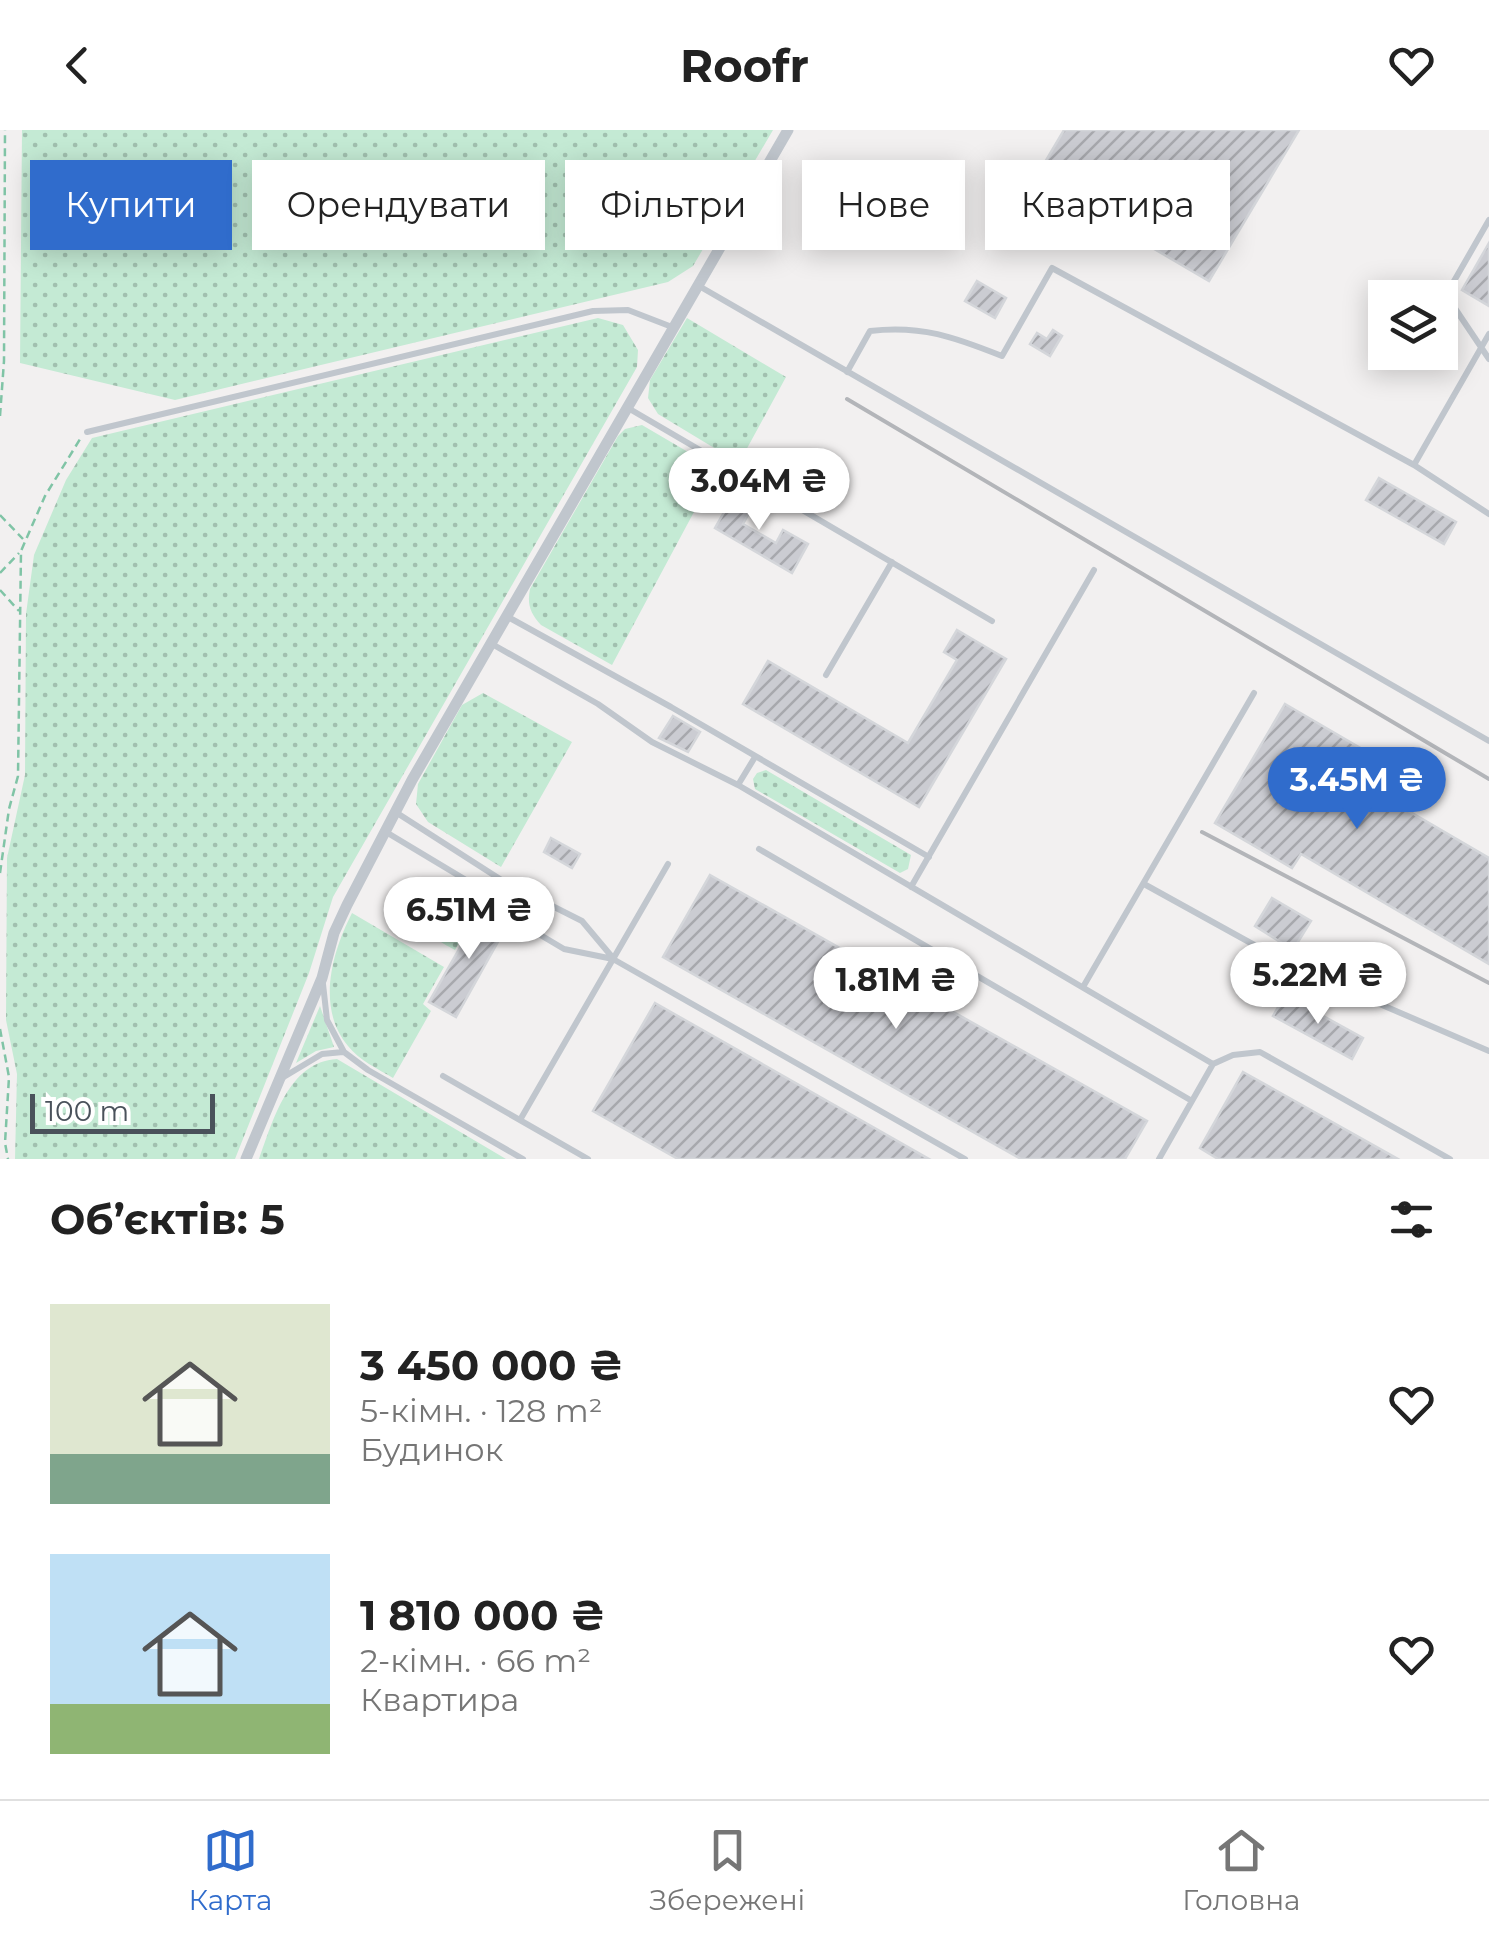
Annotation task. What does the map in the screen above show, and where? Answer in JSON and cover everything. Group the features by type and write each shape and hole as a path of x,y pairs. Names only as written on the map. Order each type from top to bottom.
{"street":[{"path":"246,1159 322,978 334,933 395,812 788,130"}],"lane":[{"path":"1489,220 1446,295 1489,359"},
{"path":"847,372 870,331 902,327 944,334 1002,356 1052,268 1414,465 1489,514"},
{"path":"698,286 1489,742"},
{"path":"87,432 593,311 628,310 673,328"},
{"path":"1414,465 1489,334"},
{"path":"626,408 992,620"},
{"path":"826,675 892,562"},
{"path":"912,887 1094,570"},
{"path":"508,617 671,706 929,858"},
{"path":"492,644 598,704 652,742 738,786 1214,1064"},
{"path":"1083,987 1254,694"},
{"path":"738,786 755,757"},
{"path":"395,812 503,881 582,920 613,958"},
{"path":"385,832 491,895 532,930 564,949 613,958 965,1159"},
{"path":"759,849 1192,1101"},
{"path":"520,1120 668,864"},
{"path":"1144,884 1296,968 1489,1052"},
{"path":"322,978 327,1020 344,1052 368,1070 523,1159"},
{"path":"278,1080 322,1054 344,1052"},
{"path":"1159,1159 1214,1064 1233,1054 1260,1052 1450,1159"},
{"path":"443,1076 588,1159"}],"path":[{"path":"0,416 4,376 5,130"},
{"path":"0,873 18,776 20,551 76,441 87,432"},
{"path":"0,516 24,540"},
{"path":"0,574 20,551"},
{"path":"0,590 20,612"},
{"path":"0,1029 9,1077 5,1143 8,1159"}],"green space":[{"path":"22,130 773,130 755,160 565,160 565,250 702,250 693,266 668,282 175,400 20,363"},
{"path":"598,318 623,325 638,350 637,367 333,897 309,973 235,1159 15,1159 17,1074 6,1020 7,858 25,775 26,614 34,555 66,480 92,438"},
{"path":"687,318 786,377 739,463 658,414 648,398 650,380"},
{"path":"642,425 717,469 612,665 541,625 530,608 529,594 618,436 625,429"},
{"path":"483,693 572,742 501,867 428,822 416,804 418,784 462,705"},
{"path":"766,770 911,855 908,869 900,873 755,789 753,779"},
{"path":"461,892 482,902 455,950 434,936 427,919 437,899"},
{"path":"352,913 444,967 423,1004 431,1011 393,1078 352,1051 332,1015 334,962"},
{"path":"320,1006 334,1047 316,1051 296,1063"},
{"path":"337,1059 506,1159 259,1159 277,1111 294,1082 320,1063"}],"building":[{"path":"1064,130 1299,130 1230,246 1230,160 1046,160"},
{"path":"1489,243 1489,306 1462,290"},
{"path":"1156,250 1227,250 1209,281"},
{"path":"977,281 1006,298 995,318 965,301"},
{"path":"1053,330 1062,336 1050,356 1030,344 1037,333 1047,339"},
{"path":"1379,478 1456,522 1444,544 1366,500"},
{"path":"739,486 758,497 743,524 776,543 783,530 808,544 792,573 715,528"},
{"path":"957,630 1006,659 919,807 743,704 768,661 908,743 957,660 944,652"},
{"path":"1285,704 1362,749 1347,775 1489,858 1489,964 1301,854 1292,868 1215,823"},
{"path":"673,716 700,732 688,752 659,738"},
{"path":"551,838 580,854 572,868 544,852"},
{"path":"710,875 1147,1121 1125,1159 1021,1159 663,957"},
{"path":"1272,898 1311,921 1293,950 1255,926"},
{"path":"483,907 509,922 456,1017 429,1002"},
{"path":"1285,995 1363,1038 1352,1059 1273,1016"},
{"path":"655,1003 929,1159 678,1159 593,1111"},
{"path":"1243,1072 1398,1159 1218,1159 1200,1148"}],"railway":[{"path":"847,399 1489,779"},
{"path":"1202,832 1489,983"}]}
